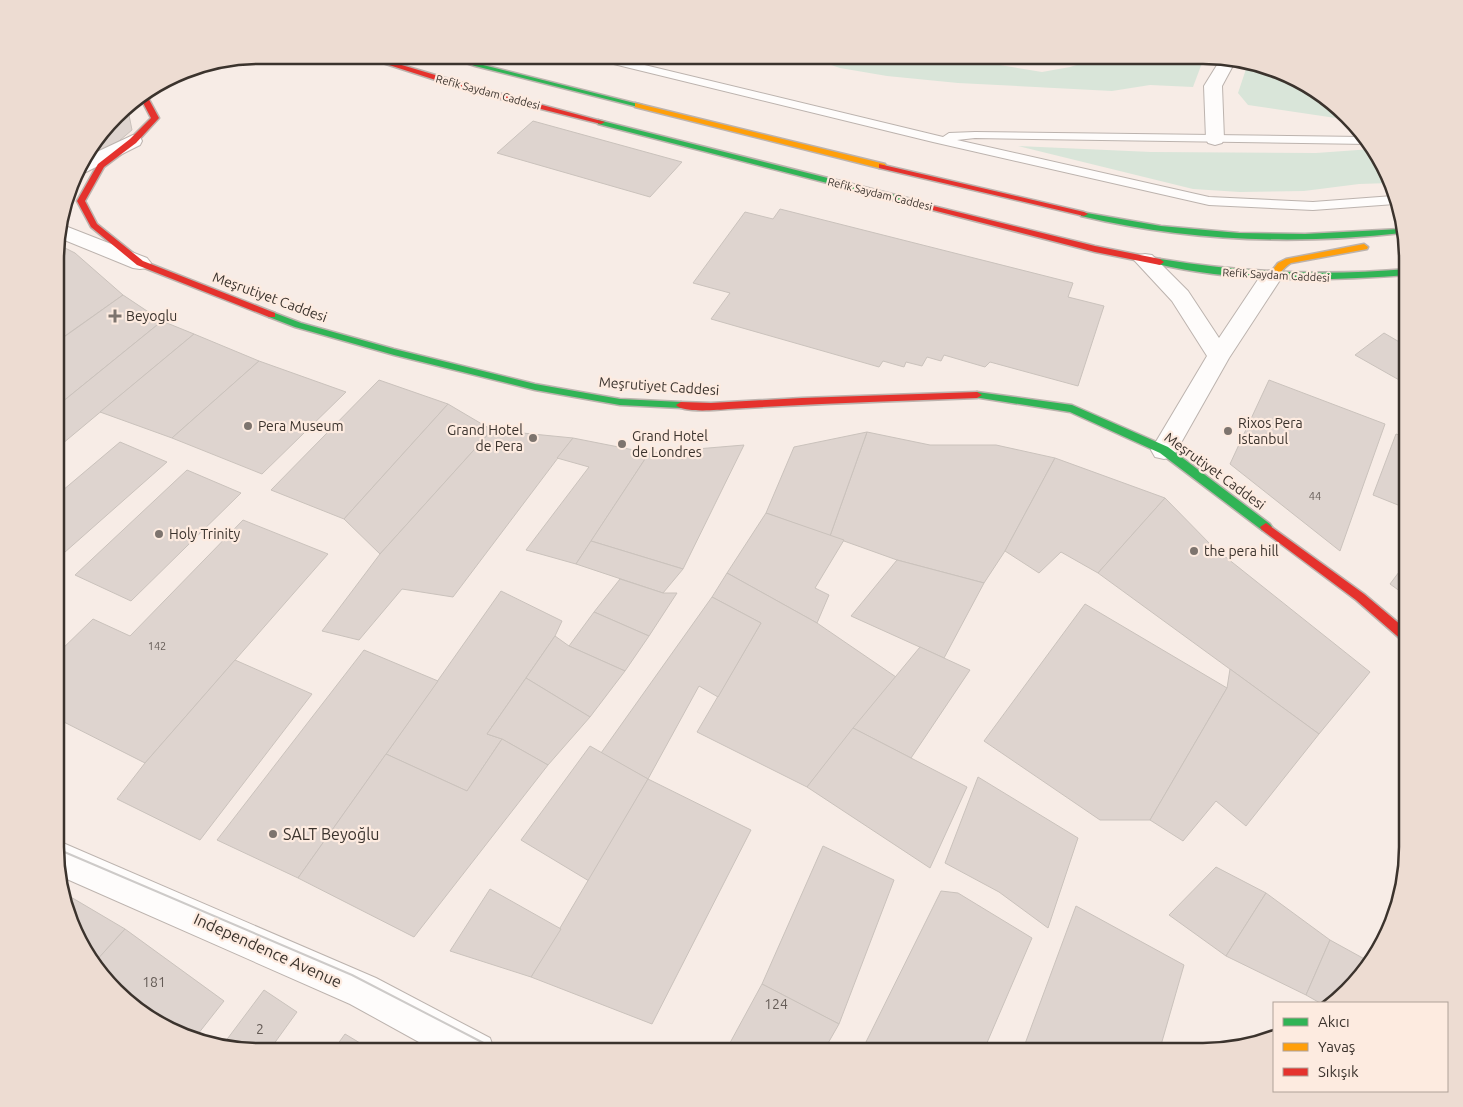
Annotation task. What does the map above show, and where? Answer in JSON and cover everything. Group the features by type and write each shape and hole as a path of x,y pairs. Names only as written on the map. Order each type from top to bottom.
{"main road":[{"name":"Refik Saydam Caddesi","path":"391,64 486,93 1086,247 1145,260 1212,271 1272,277 1317,278 1399,273"},
{"name":"Refik Saydam Caddesi","path":"474,64 909,173 1131,225 1202,233 1292,237 1398,232"},
{"name":"Meşrutiyet Caddesi","path":"146,100 155,118 133,141 101,166 81,201 94,225 140,263 298,325 394,352 545,388 620,402 711,407 802,401 984,395 1072,409 1164,450 1360,597 1399,630"},
{"path":"1272,277 1281,265 1286,262 1303,257 1347,252 1398,232"}],"street":[{"path":"1214,139 1213,86 1225,65"},
{"path":"90,163 133,141"},
{"path":"65,233 140,263"},
{"path":"1145,260 1180,296 1220,356"},
{"path":"1164,450 1220,356 1272,277"},
{"name":"Independence Avenue","path":"64,863 363,991 459,1043"}],"lane":[{"path":"626,64 933,138 1209,201 1314,206 1390,200"},
{"path":"933,138 975,135 1360,141"}],"shaded area":[{"path":"828,64 994,64 1042,72 1080,64 1202,64 1193,87 1150,85 1112,91 958,83 887,76 840,68"},
{"path":"1246,69 1254,70 1301,90 1323,104 1340,119 1248,105 1238,93"},
{"path":"1018,146 1151,152 1316,153 1365,149 1383,183 1359,184 1304,191 1240,192 1193,189"}],"building":[{"path":"128,114 132,130 107,151 94,156 112,130"},
{"path":"533,121 682,162 650,197 497,153"},
{"path":"780,209 1073,283 1068,297 1104,306 1078,386 990,362 985,367 944,355 941,361 927,357 922,366 906,362 904,367 883,361 879,367 711,319 730,293 693,283 745,212 773,219"},
{"path":"64,248 75,253 123,295 64,337"},
{"path":"123,295 162,321 64,401 64,337"},
{"path":"162,321 194,334 64,442 64,401"},
{"path":"1384,333 1399,342 1399,380 1355,355"},
{"path":"194,334 259,361 172,438 100,412"},
{"name":"Pera Museum","path":"259,361 346,392 262,474 172,438"},
{"path":"379,380 448,404 344,519 271,490"},
{"path":"1269,380 1385,424 1340,551 1230,464"},
{"path":"448,404 492,430 380,554 344,519"},
{"path":"492,430 573,438 453,597 402,589 359,640 322,631 380,554"},
{"path":"867,432 930,445 996,445 1055,458 1005,551 984,583 897,560 830,536"},
{"path":"867,432 830,536 766,513 794,447"},
{"path":"1396,434 1399,435 1399,505 1373,495"},
{"path":"573,438 649,453 576,564 526,550 589,467 557,458"},
{"path":"120,442 167,462 64,553 64,489"},
{"path":"744,445 683,569 591,541 649,453"},
{"path":"1055,458 1165,498 1098,573 1061,552 1039,573 1005,551"},
{"name":"Holy Trinity","path":"187,470 241,493 131,601 75,575"},
{"path":"1165,498 1213,547 1370,672 1319,734 1098,573"},
{"path":"766,513 844,540 815,588 829,595 817,623 727,573"},
{"path":"243,520 328,554 145,763 64,722 64,647 93,619 130,636"},
{"path":"591,541 683,569 663,593 576,564"},
{"path":"897,560 984,583 944,658 851,616"},
{"path":"1399,572 1399,590 1390,584"},
{"path":"727,573 817,623 896,677 807,787 697,732 761,623 712,597"},
{"path":"620,579 663,593 677,593 649,636 594,612"},
{"path":"501,591 562,621 555,636 487,734 502,739 467,791 386,754"},
{"path":"712,597 761,623 718,697 699,686 648,779 601,753"},
{"path":"1085,604 1227,688 1150,820 1100,820 984,741"},
{"path":"594,612 649,636 625,671 569,646"},
{"path":"555,636 569,646 625,671 590,717 526,678"},
{"path":"920,647 970,670 911,758 853,728"},
{"path":"364,650 438,681 298,878 217,840"},
{"path":"235,660 312,694 200,840 117,799 145,763"},
{"path":"1230,669 1319,734 1246,826 1216,801 1183,841 1150,820 1227,688"},
{"path":"526,678 590,717 548,765 502,739 487,734"},
{"path":"853,728 967,787 930,868 807,787"},
{"path":"502,739 548,765 414,937 298,878 386,754 467,791"},
{"path":"590,746 648,779 589,881 521,840"},
{"path":"978,777 1078,838 1048,928 999,892 945,863"},
{"path":"648,779 751,830 652,1024 531,977"},
{"path":"823,846 894,880 839,1024 762,984"},
{"path":"1216,867 1266,893 1226,956 1169,915"},
{"path":"490,889 561,929 531,977 450,951"},
{"path":"941,891 958,893 1032,938 987,1043 865,1043"},
{"path":"1266,893 1330,940 1306,995 1226,956"},
{"path":"70,896 125,929 98,958 84,934"},
{"path":"1076,906 1184,965 1162,1043 1025,1043"},
{"path":"125,929 224,1001 197,1033 173,1023 140,1003 112,977 98,958"},
{"path":"1330,940 1364,959 1351,977 1324,1002 1318,1002 1306,995"},
{"path":"762,984 839,1024 828,1043 730,1043"},
{"path":"264,990 297,1012 275,1043 247,1043 226,1040"},
{"path":"345,1034 360,1043 338,1043"}],"tram line":[{"path":"64,852 352,975 484,1043"}],"traffic: fast":[{"path":"474,64 638,105"},
{"path":"601,122 916,203"},
{"path":"1084,214 1161,228 1239,235 1305,237 1397,231"},
{"path":"1160,262 1223,271 1284,276 1315,277 1399,273"},
{"path":"272,315 298,325 394,352 535,387 620,402 681,405"},
{"path":"977,395 1072,409 1164,450 1266,527"}],"traffic: slow":[{"path":"638,105 882,166"},
{"path":"1271,277 1281,265 1289,261 1364,247"}],"traffic: jam":[{"path":"391,64 476,90 601,122"},
{"path":"146,100 155,118 133,141 101,166 81,201 94,225 140,263 272,315"},
{"path":"882,166 1084,214"},
{"path":"916,203 1095,249 1160,262"},
{"path":"681,405 711,407 802,401 977,395"},
{"path":"1266,527 1360,597 1399,630"}],"place":[{"name":"Beyoglu","path":"115,316"},
{"name":"Pera Museum","path":"248,426"},
{"name":"Rixos Pera Istanbul","path":"1228,431"},
{"name":"Grand Hotel de Pera","path":"533,438"},
{"name":"Grand Hotel de Londres","path":"622,444"},
{"name":"Holy Trinity","path":"159,534"},
{"name":"the pera hill","path":"1194,551"},
{"name":"SALT Beyoğlu","path":"273,834"}]}
